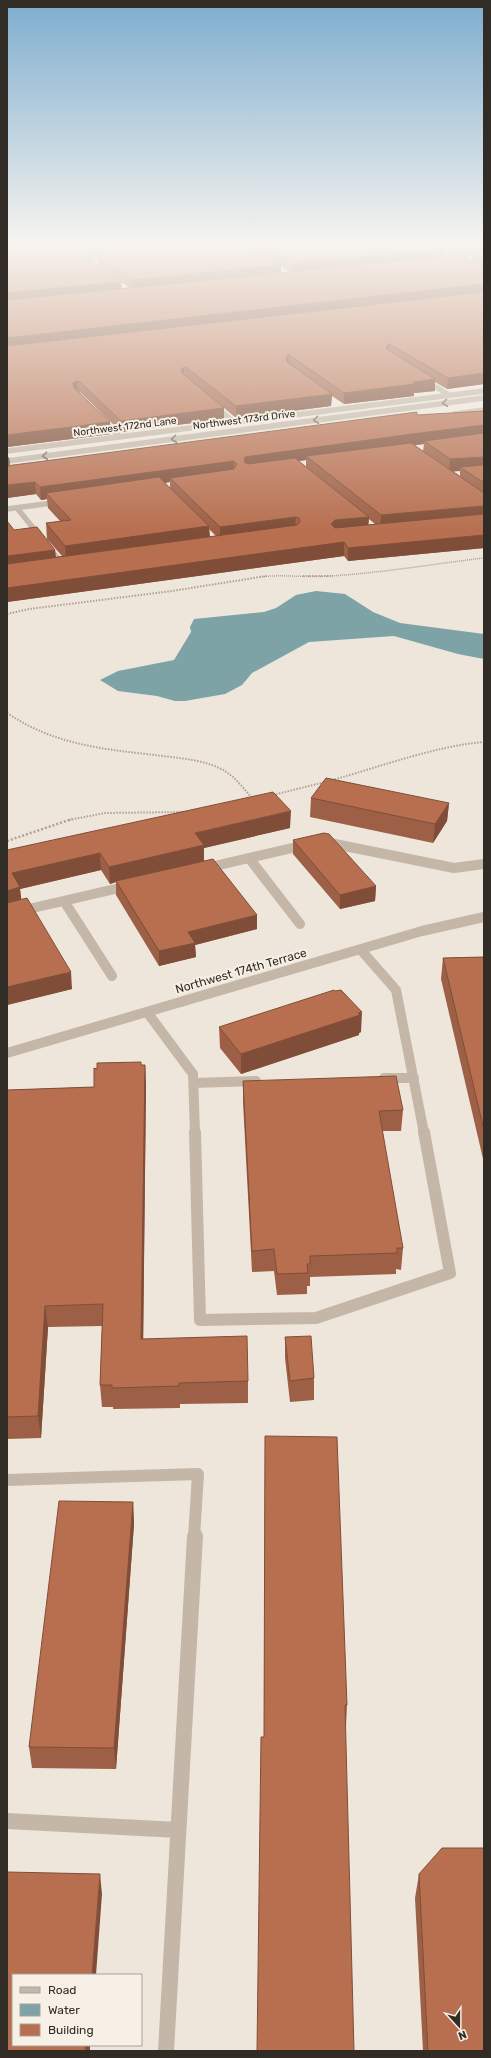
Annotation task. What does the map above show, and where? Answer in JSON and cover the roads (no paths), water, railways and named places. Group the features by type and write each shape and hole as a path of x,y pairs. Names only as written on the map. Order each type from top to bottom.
{"street":[{"path":"416,375 449,395"},
{"name":"Northwest 172nd Lane","path":"7,451 484,391"},
{"name":"Northwest 173rd Drive","path":"7,460 484,398"},
{"path":"207,400 235,423"},
{"path":"337,404 343,408"},
{"path":"444,415 484,410"},
{"path":"94,411 120,437"},
{"path":"7,460 13,466"},
{"path":"7,509 70,500"},
{"path":"17,508 61,566 72,565"},
{"path":"195,871 323,841 454,868 484,864"},
{"path":"250,858 300,924"},
{"path":"7,914 134,885"},
{"path":"64,901 112,976"},
{"name":"Northwest 174th Terrace","path":"7,1054 422,932 484,918"},
{"path":"147,1012 193,1074 200,1320 316,1318 450,1273 402,1008 396,990 361,950"},
{"path":"375,1078 414,1078"},
{"path":"194,1083 265,1081"},
{"path":"7,1480 198,1474 166,2051"},
{"path":"7,1821 178,1830"}],"water":[{"path":"316,591 345,594 373,612 400,623 484,634 484,659 458,654 394,636 309,642 252,673 242,685 225,694 185,701 175,701 157,696 118,691 100,680 118,671 174,660 191,632 190,627 194,619 264,612 276,608 296,595"}]}
